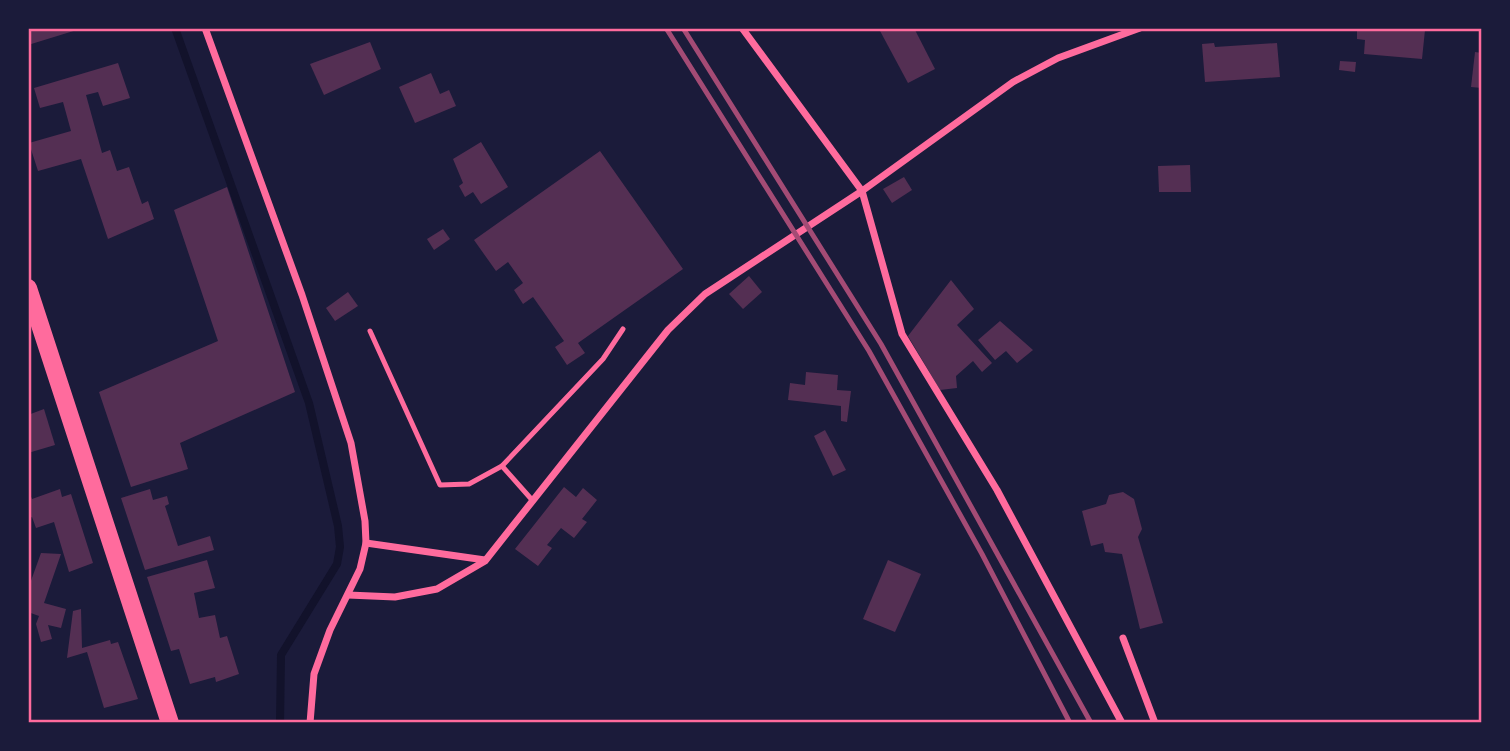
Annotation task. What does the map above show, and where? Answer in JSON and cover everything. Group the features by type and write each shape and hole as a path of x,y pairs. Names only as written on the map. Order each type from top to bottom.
{"main road":[{"path":"28,288 170,723"}],"street":[{"path":"205,28 302,295 351,443 365,521 366,542 360,569 330,630 314,674 310,723"},
{"path":"742,28 862,191 902,334 997,490 1122,723"},
{"path":"348,595 395,597 437,589 485,561 668,330 705,294 862,191 1013,82 1058,58 1140,28"},
{"path":"366,542 485,561"},
{"path":"1123,638 1155,723"}],"lane":[{"path":"370,331 440,485 469,484 502,466 603,359 623,329"},
{"path":"502,466 533,501"}],"building":[{"path":"28,28 80,28 80,29 28,45"},
{"path":"914,28 935,69 908,83 879,29"},
{"path":"1366,28 1425,30 1422,59 1364,54 1365,40 1357,39 1357,30 1366,31"},
{"path":"370,42 381,69 324,95 310,64"},
{"path":"1214,43 1215,47 1277,43 1280,77 1205,82 1202,44"},
{"path":"1475,52 1482,53 1482,88 1471,87"},
{"path":"1340,61 1356,62 1355,72 1339,70"},
{"path":"118,63 130,98 103,106 98,92 86,95 102,153 110,150 117,171 129,167 142,204 148,201 154,219 108,239 81,159 38,171 29,143 71,131 63,102 40,108 34,88"},
{"path":"431,73 440,94 449,90 456,106 415,123 399,87"},
{"path":"481,142 508,187 481,204 473,192 465,197 459,186 463,183 453,159"},
{"path":"600,151 683,269 578,343 585,353 567,365 555,347 564,341 533,297 523,304 514,290 523,283 508,262 496,271 474,240"},
{"path":"1190,165 1191,192 1159,192 1158,166"},
{"path":"904,177 912,190 892,203 883,189"},
{"path":"227,187 295,392 180,443 188,469 131,487 99,392 218,341 174,210"},
{"path":"443,229 450,239 434,250 427,239"},
{"path":"749,276 762,292 743,309 729,294"},
{"path":"951,280 974,309 957,325 992,363 982,372 973,361 956,376 957,388 940,390 908,336"},
{"path":"348,292 358,306 335,321 326,308"},
{"path":"1000,321 1033,350 1017,363 1006,351 995,360 978,340"},
{"path":"806,372 838,375 837,390 851,391 847,422 841,421 841,406 788,400 790,383 805,385"},
{"path":"44,409 55,445 28,453 28,415"},
{"path":"825,430 846,470 833,476 814,436"},
{"path":"564,487 576,497 583,488 597,500 582,519 587,522 574,538 561,528 547,545 552,548 538,566 515,549"},
{"path":"60,489 62,497 71,494 93,563 69,572 54,522 36,528 32,517 28,519 28,490 32,499"},
{"path":"150,489 153,500 167,496 169,504 165,506 178,546 210,536 214,550 145,570 121,498"},
{"path":"1123,492 1134,499 1142,529 1138,537 1163,623 1140,629 1122,554 1105,552 1103,543 1091,546 1082,511 1106,504 1109,495"},
{"path":"41,553 61,554 44,603 66,609 61,628 48,625 52,639 41,642 36,624 39,616 28,612 28,589"},
{"path":"207,560 215,588 194,593 199,618 215,615 220,638 227,636 239,674 216,682 215,677 190,684 179,649 171,651 147,577"},
{"path":"888,560 921,574 895,632 863,619"},
{"path":"81,609 82,648 110,640 111,644 118,642 138,699 104,708 87,652 67,658 73,611"}],"waterway":[{"path":"175,28 309,403 338,526 340,547 337,564 281,655 280,723"}],"railway":[{"path":"666,28 869,351 982,554 1070,723"},
{"path":"683,28 881,344 1091,723"}]}
